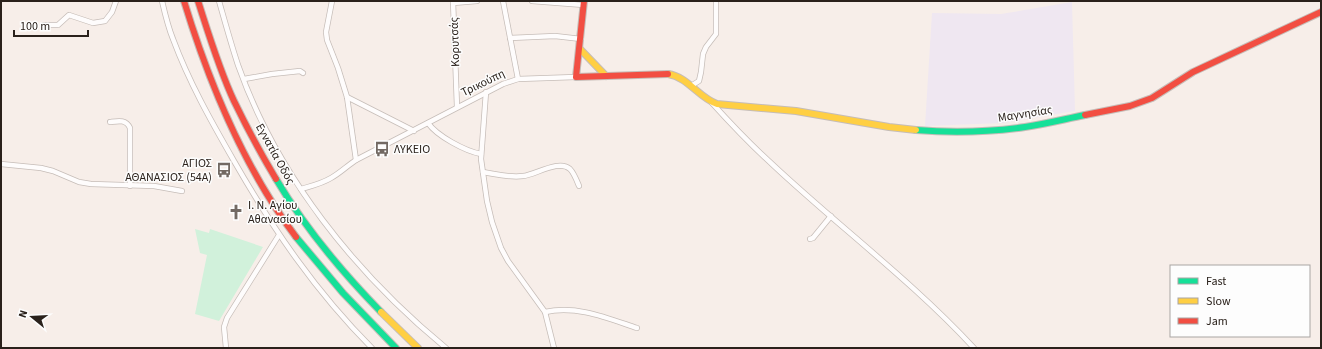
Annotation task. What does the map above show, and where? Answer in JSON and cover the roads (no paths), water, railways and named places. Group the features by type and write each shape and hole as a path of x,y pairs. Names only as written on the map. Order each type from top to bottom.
{"main road":[{"name":"Εγνατία Οδός","path":"184,1 216,92 266,191 293,232 321,269 357,309 396,348"},
{"name":"Εγνατία Οδός","path":"198,1 227,85 257,147 278,185 306,226 335,263 368,300 418,348"},
{"path":"576,77 584,3"},
{"name":"Μαγνησίας","path":"711,102 725,105 796,111 889,128 937,132 977,131 1024,127 1130,106 1152,98 1193,72 1321,12"},
{"path":"580,49 606,76"},
{"name":"Τρικούπη","path":"576,77 664,74 678,78 711,102"}],"street":[{"path":"44,25 58,25 69,15 93,23 105,21 112,12 116,1"},
{"path":"162,1 172,38 190,80 246,182 279,235 312,282 346,322 372,348"},
{"path":"219,1 226,28 244,79 260,116 279,154 309,202 336,238 386,295 446,348"},
{"path":"332,1 326,32 327,40 338,68 347,98 356,160"},
{"path":"453,2 477,1"},
{"path":"503,1 518,79"},
{"path":"532,1 584,3"},
{"path":"691,86 698,81 701,72 702,54 716,34 716,1"},
{"name":"Κορυτσάς","path":"453,2 457,107"},
{"path":"510,38 555,36 581,39"},
{"path":"244,79 286,72 300,71 303,73"},
{"name":"Τρικούπη","path":"301,189 320,184 356,160 503,84 518,79 576,77"},
{"path":"486,92 481,154 492,222 501,248 545,312 554,348"},
{"path":"347,98 414,131"},
{"path":"711,102 772,164 941,313 974,348"},
{"path":"110,122 124,121 128,123 130,128 130,186"},
{"path":"428,123 438,134 465,148 481,154"},
{"path":"1,164 40,168 53,171 79,182 105,186 154,186 182,191"},
{"path":"483,172 507,177 516,177 532,174 551,166 562,166 570,170 580,186"},
{"path":"810,239 813,238 831,216"},
{"path":"226,348 224,327 227,318 279,235"},
{"path":"545,312 572,309 608,318 638,328"}],"place":[{"name":"ΛΥΚΕΙΟ","path":"382,149"},
{"name":"ΑΓΙΟΣ ΑΘΑΝΑΣΙΟΣ (54Α)","path":"224,170"},
{"name":"Ι. Ν. Αγίου Αθανασίου","path":"236,212"}]}
